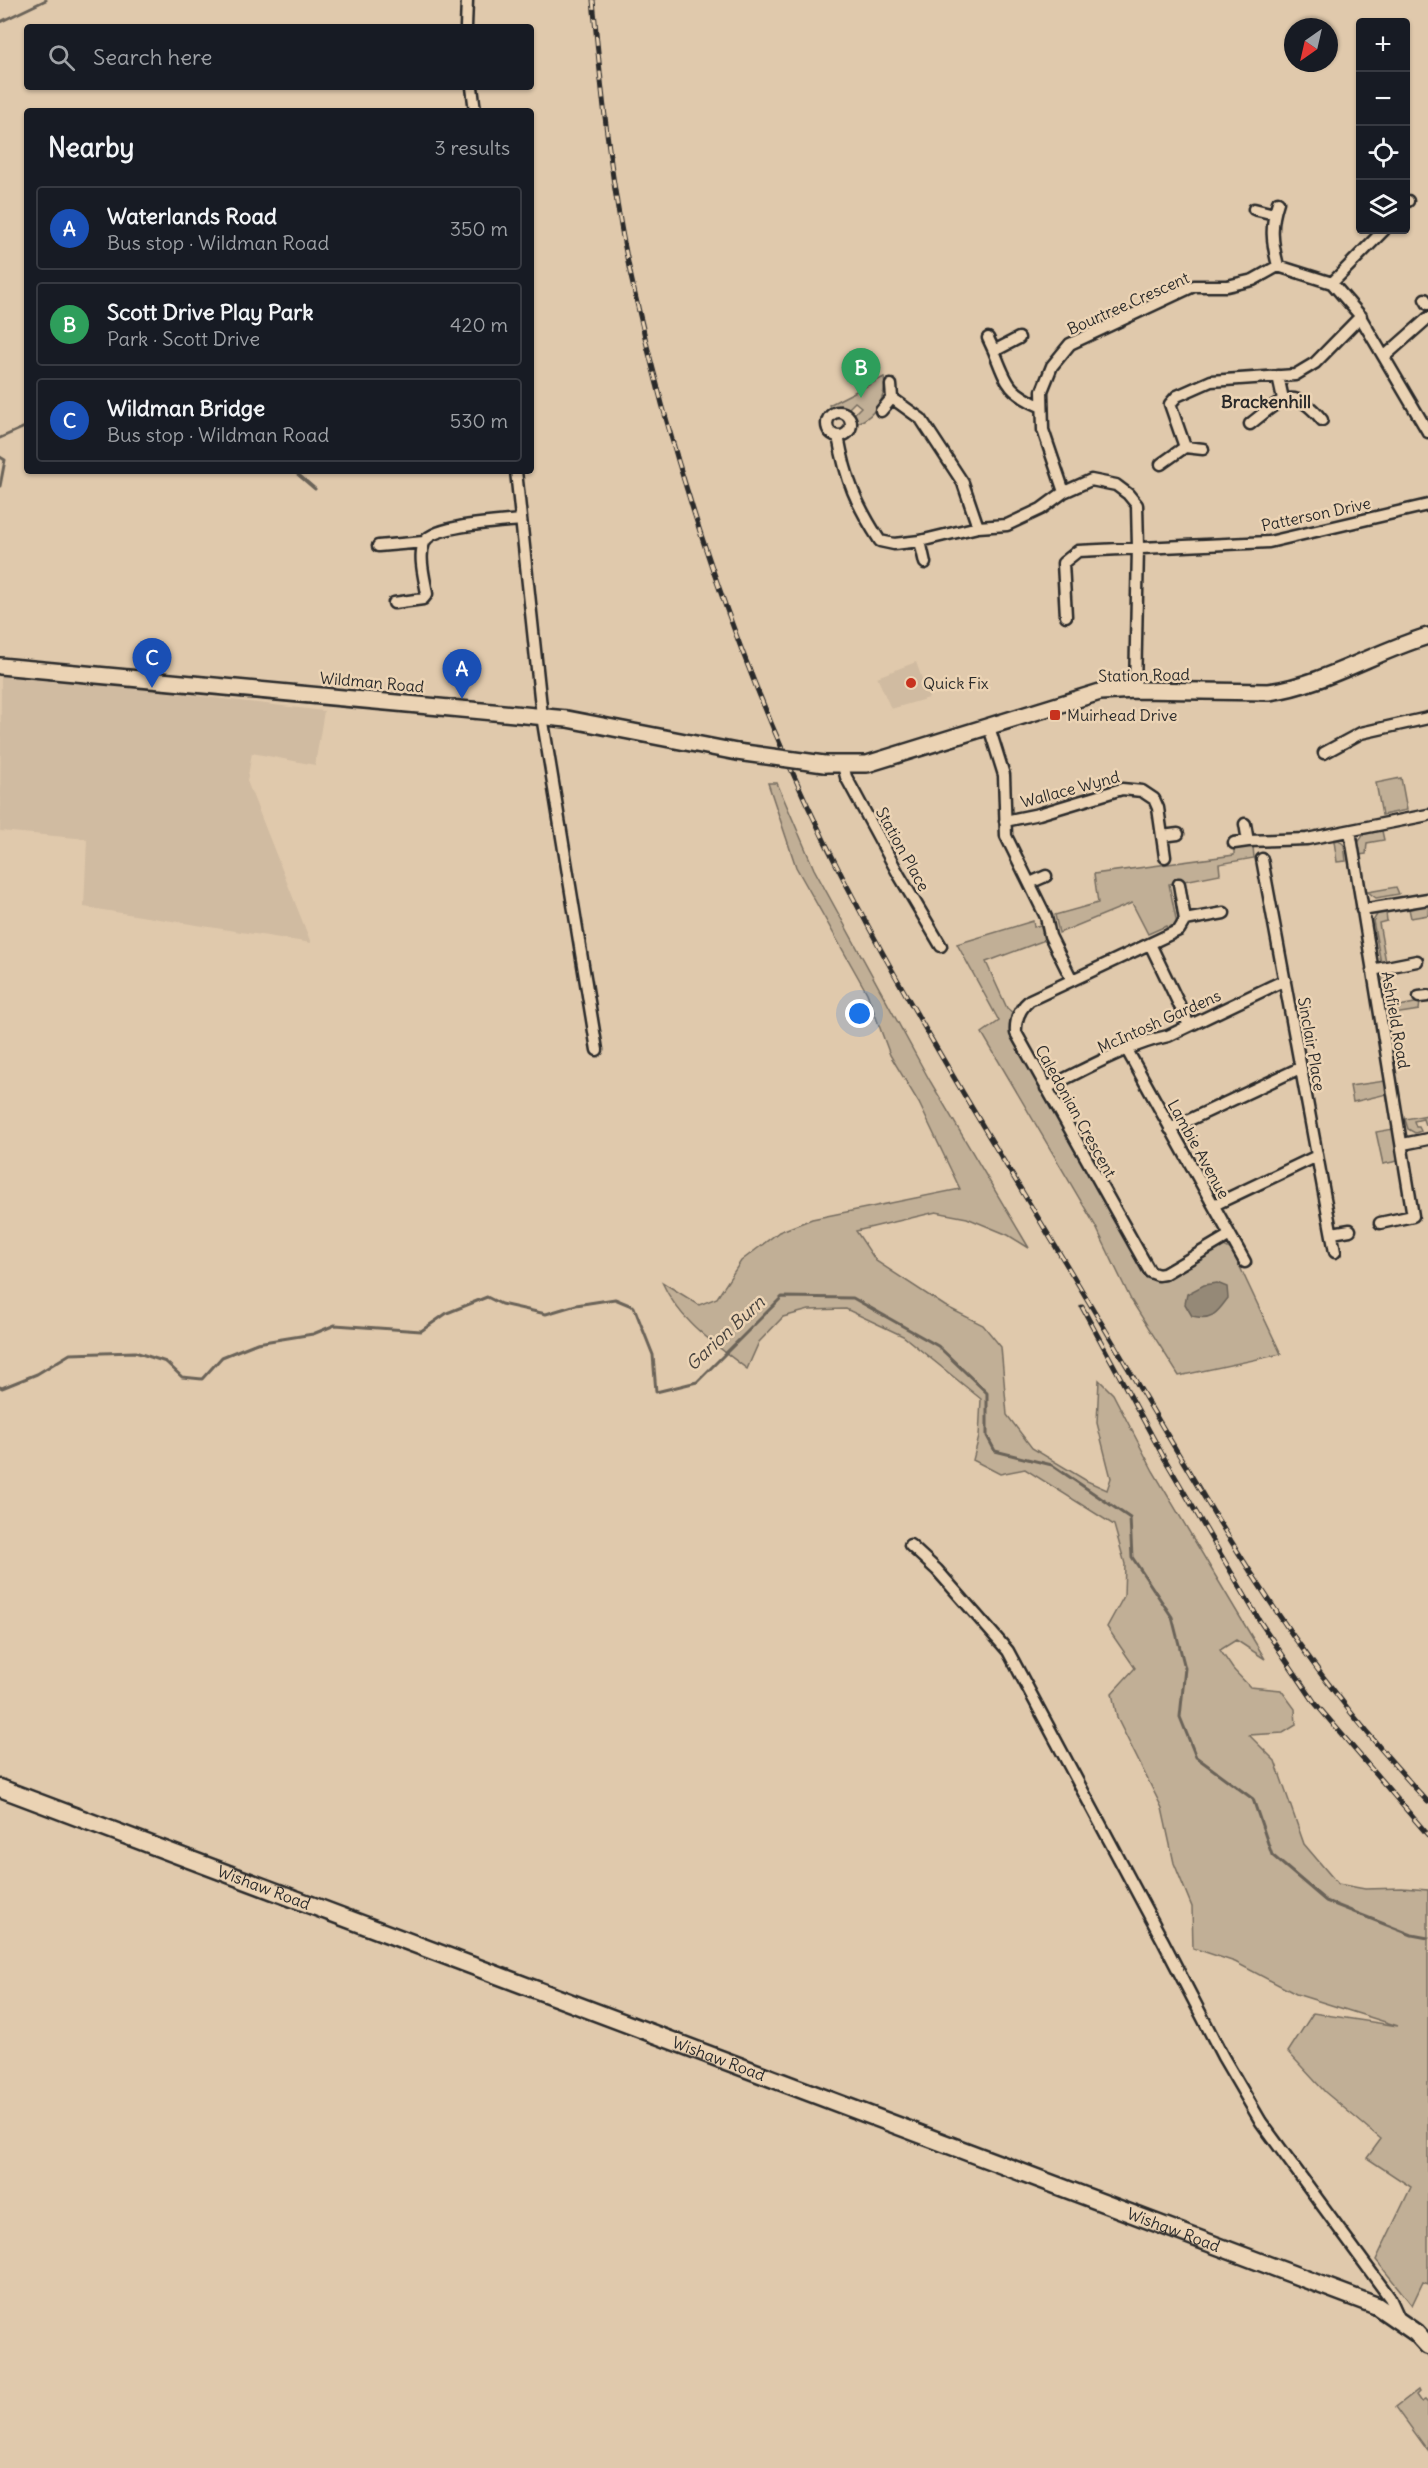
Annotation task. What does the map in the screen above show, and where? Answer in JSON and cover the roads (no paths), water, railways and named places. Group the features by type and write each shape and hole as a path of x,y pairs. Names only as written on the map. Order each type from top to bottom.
{"main road":[{"name":"Station Road","path":"737,752 824,764 867,764 1100,692 1135,690 1269,692 1288,689 1320,679 1398,645 1428,636"},
{"name":"Wildman Road","path":"0,666 542,716 630,730 737,752"},
{"name":"Wishaw Road","path":"0,1788 1377,2306 1416,2332 1428,2346"}],"street":[{"path":"466,24 467,0"},
{"path":"472,90 475,108"},
{"path":"1278,202 1274,214 1272,242 1278,266 1332,283 1360,316 1428,432"},
{"path":"1254,209 1274,214"},
{"path":"1332,283 1380,234"},
{"name":"Bourtree Crescent","path":"1064,492 1043,430 1042,391 1052,366 1070,344 1194,286 1227,286 1253,280 1278,266"},
{"path":"1185,447 1170,404 1177,396 1211,381 1295,375 1314,363 1345,334 1360,316"},
{"path":"1385,356 1428,318"},
{"path":"988,338 1006,382 1019,397 1042,407"},
{"path":"994,351 1019,338"},
{"path":"1278,376 1282,399"},
{"path":"881,411 892,398 891,385"},
{"path":"892,398 921,419 963,483 978,527"},
{"path":"1250,424 1282,399 1294,398 1312,407 1322,420"},
{"path":"838,436 844,466 859,509 880,541 894,544 920,541 978,527 1007,525 1041,509 1064,492 1091,480 1116,486 1128,494 1137,505 1135,690"},
{"path":"1161,464 1185,447 1203,449"},
{"path":"516,474 542,716 597,1050"},
{"name":"Patterson Drive","path":"1066,616 1063,563 1078,551 1269,542 1428,506"},
{"path":"394,603 423,599 427,594 422,552 424,542 429,536 474,524 520,520"},
{"path":"920,541 925,563"},
{"path":"378,546 424,542"},
{"path":"1324,753 1361,733 1428,718"},
{"path":"989,727 1004,775 1006,836 1046,917 1050,936 1072,980"},
{"name":"Station Place","path":"843,765 846,777 899,875 941,946"},
{"name":"Wallace Wynd","path":"1005,821 1072,805 1122,789 1132,789 1154,799 1158,808 1165,857"},
{"path":"1234,843 1296,840 1428,815"},
{"path":"1245,824 1248,841"},
{"name":"Ashfield Road","path":"1350,831 1413,1216 1380,1223"},
{"path":"1162,836 1178,834"},
{"name":"Sinclair Place","path":"1262,859 1335,1252"},
{"path":"1030,884 1046,876"},
{"path":"1179,884 1185,920"},
{"path":"1362,910 1428,899"},
{"name":"Caledonian Crescent","path":"1224,913 1185,920 1179,930 1030,1000 1024,1005 1017,1019 1016,1033 1150,1272 1158,1275 1164,1274 1230,1235"},
{"path":"1150,944 1189,1025"},
{"path":"1372,970 1418,961"},
{"name":"McIntosh Gardens","path":"1046,1088 1127,1050 1168,1036 1285,980"},
{"name":"Lambie Avenue","path":"1127,1050 1245,1262"},
{"path":"1170,1129 1300,1068"},
{"path":"1403,1144 1428,1139"},
{"path":"1214,1205 1317,1156"},
{"path":"1332,1233 1350,1230"},
{"path":"910,1545 937,1570 1008,1651 1223,2057 1261,2122 1390,2298 1400,2320"}],"waterway":[{"path":"0,22 46,0"},
{"path":"0,438 24,427"},
{"path":"0,457 5,460 0,486"},
{"path":"298,474 315,489"},
{"name":"Garion Burn","path":"0,1387 37,1374 70,1354 135,1352 166,1362 182,1377 202,1379 222,1357 257,1343 313,1334 335,1325 421,1331 447,1313 487,1297 501,1304 546,1314 576,1305 615,1299 634,1307 653,1355 656,1392 697,1382 782,1297 853,1298 938,1346 987,1393 987,1436 995,1451 1052,1465 1130,1518 1132,1557 1172,1617 1185,1668 1180,1717 1196,1757 1253,1799 1272,1855 1326,1901 1412,1935 1428,1938"}],"railway":[{"path":"593,0 614,182 626,254 651,361 691,503 714,573 739,643 795,778 856,904 921,1022 1216,1516 1267,1597 1310,1659 1358,1722 1428,1802"},
{"path":"1082,1307 1163,1456 1261,1623 1315,1703 1428,1835"}],"place":[{"name":"Scott Drive Play Park","path":"861,398"},
{"name":"Quick Fix","path":"911,683"},
{"name":"Wildman Bridge","path":"152,688"},
{"name":"Waterlands Road","path":"462,699"},
{"name":"Muirhead Drive","path":"1055,715"}],"district":[{"name":"Brackenhill","path":"1266,401"}]}
